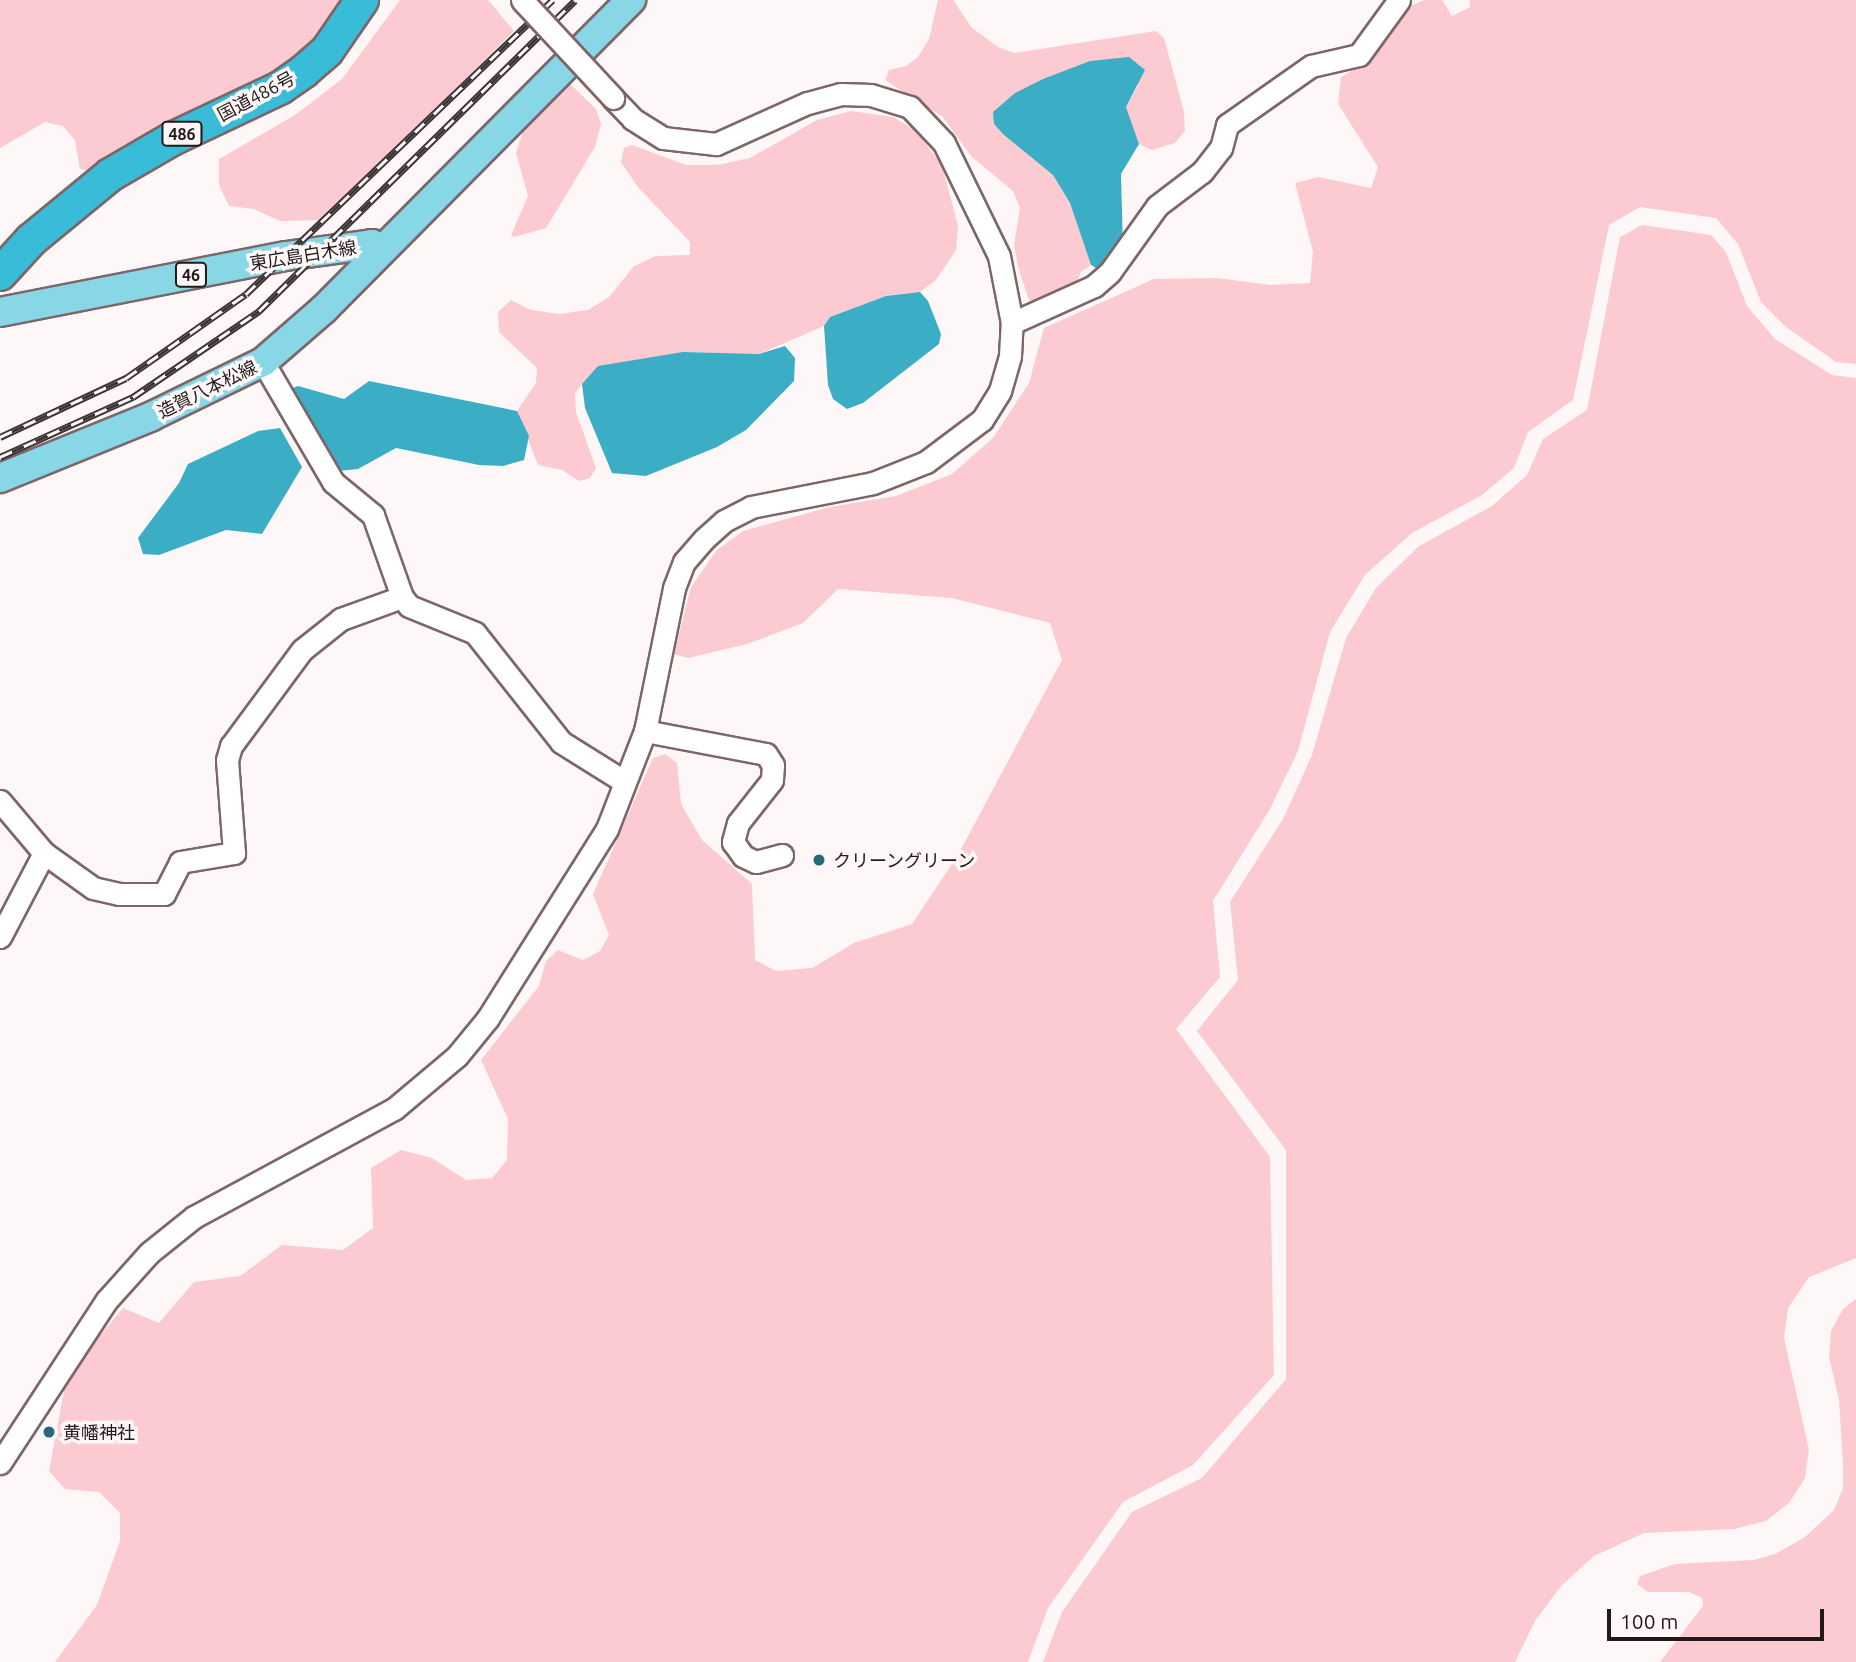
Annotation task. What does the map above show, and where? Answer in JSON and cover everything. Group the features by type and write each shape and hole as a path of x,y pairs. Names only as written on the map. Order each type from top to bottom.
{"highway":[{"name":"国道486号","path":"0,274 31,240 110,175 172,139 280,88 304,71 327,51 362,0"}],"main road":[{"name":"東広島白木線","path":"0,312 286,256 372,244 381,250 631,0"},
{"name":"造賀八本松線","path":"0,478 150,417 263,362 324,309 381,250"}],"street":[{"path":"0,1463 106,1301 149,1253 194,1217 394,1109 457,1056 488,1018 583,872 607,829 645,732 674,588 684,562 704,539 724,521 751,508 873,483 926,462 957,443 982,420 1000,391 1010,356 1012,323 1007,284 985,220 944,143 910,107 871,96 841,94 807,103 716,144 663,138 633,118 522,0"},
{"path":"1012,323 1094,286 1110,272 1157,206 1208,164 1221,148 1227,125 1311,66 1359,55 1399,0"},
{"path":"263,362 333,482 373,515 402,597 418,610 475,633 561,742 625,782"},
{"path":"0,801 44,853 93,888 118,894 163,894 180,862 234,853 227,760 231,746 302,650 327,627 402,597"},
{"path":"645,732 766,754 773,765 772,780 738,823 733,842 743,856 756,862 782,855"},
{"path":"0,937 44,853"}],"shaded area":[{"path":"0,0 355,0 307,59 92,171 80,169 75,140 63,126 45,122 0,148"},
{"path":"400,0 488,0 514,31 323,220 280,221 254,209 229,206 219,185 219,159 295,115 342,79"},
{"path":"938,0 953,0 972,28 998,47 1014,53 1156,31 1164,38 1184,112 1185,131 1175,143 1152,150 1139,144 1126,107 1139,84 1004,135 1053,175 1070,203 1091,265 1081,272 1075,287 1040,303 1029,300 1018,267 1014,245 1020,208 1013,191 971,156 943,117 885,80 889,70 906,66 918,57 929,39"},
{"path":"1424,0 1442,0 1452,16 1470,7 1470,0 1856,0 1856,364 1836,362 1786,327 1761,302 1738,244 1716,218 1640,207 1609,225 1573,400 1528,432 1514,468 1482,495 1412,533 1365,575 1330,632 1298,751 1270,809 1213,901 1220,977 1176,1029 1270,1157 1274,1375 1193,1465 1123,1502 1048,1608 1028,1662 55,1662 97,1605 120,1541 120,1513 99,1492 65,1489 49,1471 67,1375 123,1308 159,1323 194,1282 240,1276 282,1245 343,1250 373,1228 371,1168 401,1150 432,1158 466,1180 492,1178 507,1160 508,1119 481,1060 539,986 546,961 558,950 583,960 600,951 609,935 593,894 653,758 665,754 677,763 681,804 702,840 752,884 755,960 776,971 812,968 854,943 912,924 958,855 1062,660 1050,623 952,598 838,589 803,623 747,644 688,658 674,654 691,587 717,550 743,531 830,507 896,496 952,474 993,438 1029,383 1044,328 1154,279 1217,278 1271,285 1310,283 1313,252 1295,183 1318,177 1371,188 1378,167 1338,104 1341,77 1368,61 1389,38 1406,8"},
{"path":"566,80 596,109 601,124 595,147 546,228 514,237 511,235 528,196 516,153 526,122"},
{"path":"851,111 893,117 915,130 942,165 958,226 956,250 936,280 920,292 886,296 830,317 824,326 759,354 683,352 582,384 575,393 576,412 596,468 590,478 579,481 562,470 538,465 517,411 536,383 537,368 499,332 498,312 511,300 531,310 559,314 588,310 609,297 634,266 656,256 690,255 690,242 637,186 621,162 624,148 632,145 686,165 717,165 750,158 817,120"},
{"path":"1642,225 1711,235 1726,252 1747,306 1775,339 1832,375 1856,378 1856,1258 1809,1277 1788,1308 1784,1338 1809,1450 1805,1478 1789,1503 1766,1521 1734,1529 1644,1533 1594,1556 1561,1586 1535,1621 1515,1662 1043,1662 1062,1612 1132,1512 1202,1478 1286,1379 1286,1150 1197,1031 1238,980 1230,902 1283,819 1312,755 1346,638 1376,588 1419,546 1492,506 1527,475 1543,439 1587,410 1620,237"},
{"path":"1856,1299 1856,1662 1660,1662 1703,1606 1702,1598 1689,1592 1648,1592 1637,1584 1640,1576 1675,1564 1754,1560 1775,1554 1805,1537 1834,1510 1843,1488 1843,1463 1839,1400 1829,1357 1831,1331 1843,1309"}],"water":[{"path":"1129,57 1145,70 1126,107 1139,144 1121,174 1123,249 1105,266 1096,268 1091,265 1070,203 1053,175 1004,135 994,124 993,112 1015,93 1043,79 1090,61"},
{"path":"920,292 928,301 941,334 939,344 863,403 847,409 833,399 828,385 824,326 830,317 886,296"},
{"path":"785,346 795,358 794,381 746,430 717,447 646,476 612,473 585,408 582,384 598,366 683,352 759,354"},
{"path":"369,381 517,411 529,436 524,460 503,466 479,465 396,448 358,469 338,471 290,389 298,386 344,399"},
{"path":"280,428 302,467 262,534 226,530 159,555 143,554 138,538 179,483 188,464 258,431"}],"railway":[{"path":"0,437 126,378 246,294 553,0"},
{"path":"0,457 133,397 259,311 575,0"}],"place":[{"name":"クリーングリーン","path":"819,860"},
{"name":"黄幡神社","path":"49,1432"}]}
